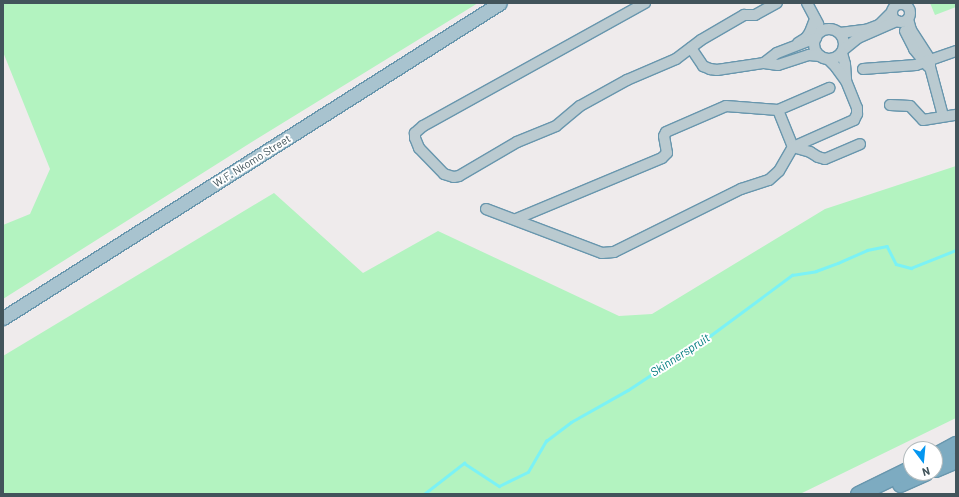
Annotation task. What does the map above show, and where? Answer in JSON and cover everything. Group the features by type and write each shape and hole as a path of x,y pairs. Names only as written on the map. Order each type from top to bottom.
{"highway":[{"path":"943,452 956,445"},
{"path":"943,461 956,455"},
{"path":"943,466 956,460"},
{"path":"869,493 903,473"},
{"path":"869,493 903,479"},
{"path":"869,493 903,481"}],"main road":[{"name":"W.F. Nkomo Street","path":"3,318 500,3"}],"street":[{"path":"644,3 423,126 415,133 415,138 419,148 444,174 454,178 459,176 517,142 556,126 589,100 627,80 676,60 701,40 744,15 755,15 777,3"},
{"path":"486,209 516,219 602,253 614,252 741,189 769,180 779,171 793,147 854,120 857,114 857,108 846,81 836,67 815,50 816,37 819,28 807,3"},
{"path":"812,3 824,21 827,30"},
{"path":"764,62 778,65 809,55 824,58 836,58 858,38 896,14 910,11 904,3 896,5 896,14 928,63 943,116"},
{"path":"691,48 703,66 710,69 729,69 764,62 777,53 816,37 827,30 840,33 866,30 879,25 896,14"},
{"path":"790,48 806,38 815,19"},
{"path":"840,33 844,41 842,52 845,64 846,81"},
{"path":"863,69 928,63 956,51"},
{"path":"516,219 662,158 667,153 664,136 666,132 726,106 778,110 829,88"},
{"path":"890,105 910,106 923,120 934,120 943,116 956,115"},
{"path":"778,110 793,147 825,159 860,144"}],"green space":[{"path":"3,3 478,3 255,140 3,299 3,225 30,214 50,169 3,52"},
{"path":"930,3 956,3 956,7 935,15"},
{"path":"956,166 956,418 909,441 903,441 903,444 800,494 3,494 3,356 274,193 363,273 438,231 619,316 652,314 825,209"}],"waterway":[{"name":"Skinnerspruit","path":"424,494 464,463 499,486 528,472 546,441 571,422 628,390 711,335 792,275 816,271 867,250 887,246 896,264 911,268 956,250"}]}
